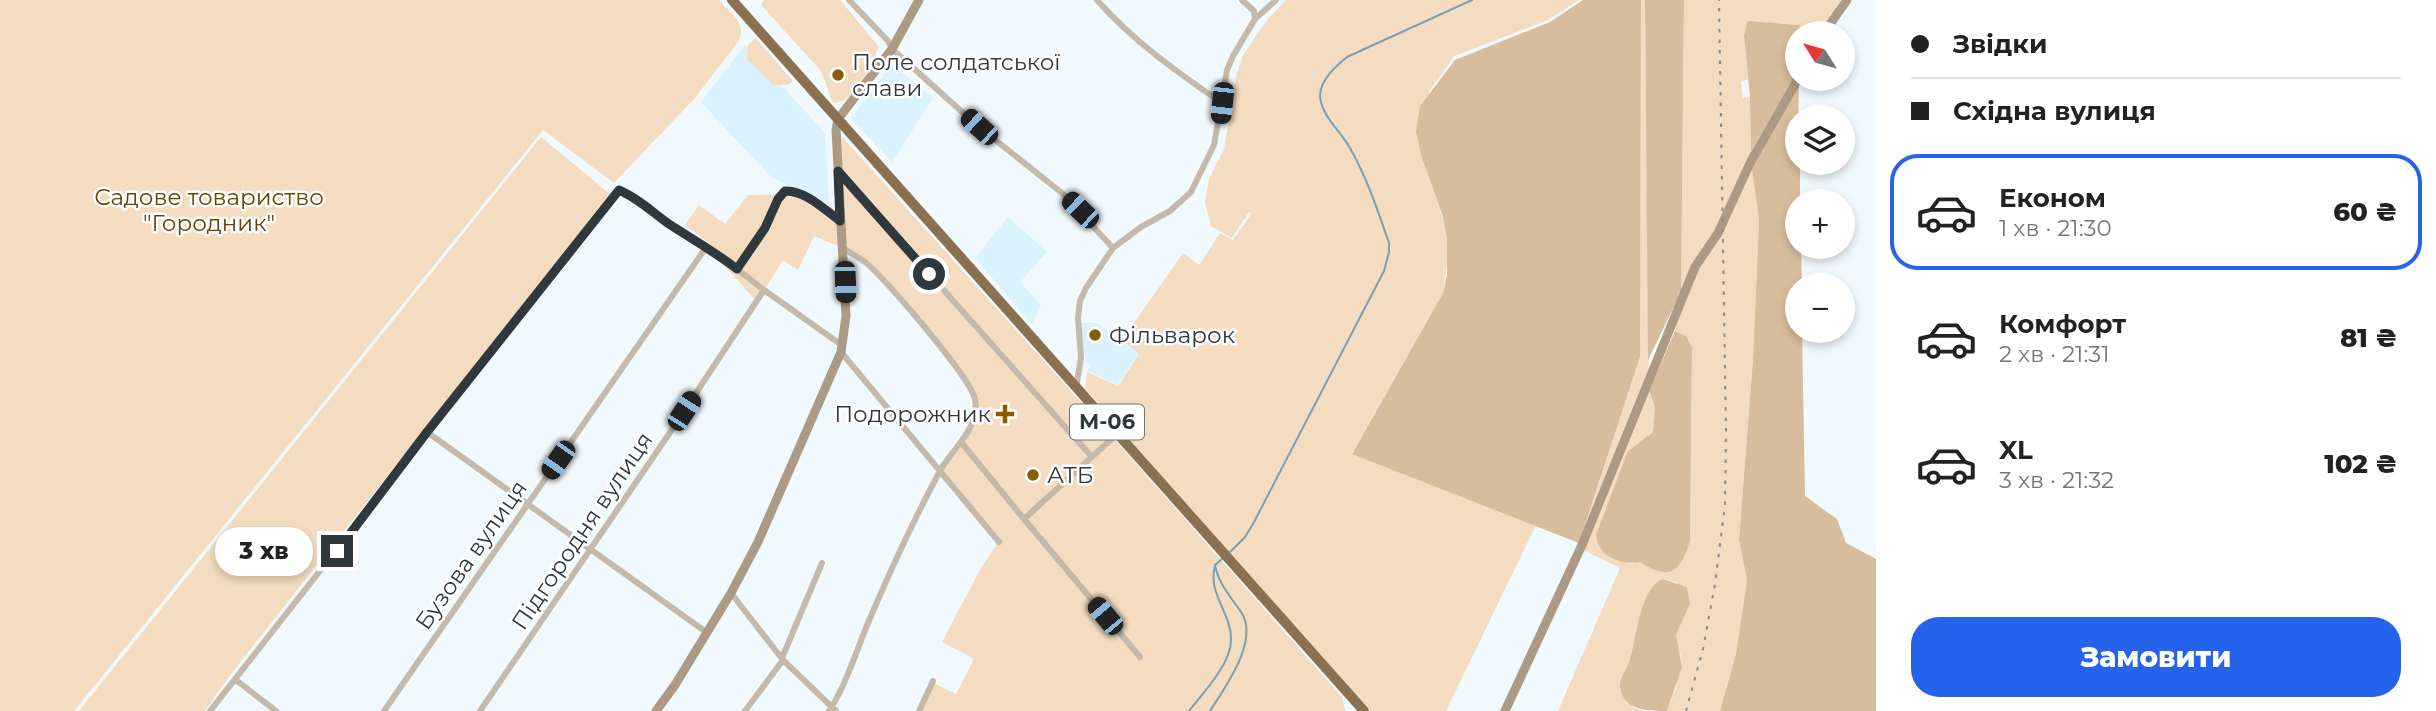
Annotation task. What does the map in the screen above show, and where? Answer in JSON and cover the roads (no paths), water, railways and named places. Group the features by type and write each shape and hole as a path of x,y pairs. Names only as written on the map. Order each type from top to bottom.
{"highway":[{"name":"М-06","path":"732,0 1364,711"}],"street":[{"path":"849,0 888,41 892,49 979,127 1062,193 1113,248"},
{"path":"656,711 676,684 731,593 758,542 842,349 846,328 836,130 838,119 892,49 919,0"},
{"path":"1097,0 1119,25 1177,72 1222,103"},
{"path":"1242,0 1254,11 1255,19"},
{"path":"1076,388 1081,358 1078,327 1080,301 1113,248 1141,227 1170,211 1191,192 1214,145 1227,70 1233,56 1255,19 1276,0"},
{"path":"1832,21 1847,0"},
{"path":"1504,711 1582,545 1695,267 1723,225 1751,162 1791,91"},
{"path":"838,171 1091,456"},
{"path":"211,711 619,190 707,246 842,349 999,542"},
{"path":"737,269 765,228 778,199 785,191 793,190 804,195 840,221"},
{"name":"Бузова вулиця","path":"384,711 707,246"},
{"path":"731,593 782,659 832,710 888,576 941,469 972,423 975,399 971,389 943,350 878,274 843,248"},
{"name":"Підгородня вулиця","path":"480,711 764,290"},
{"path":"427,432 706,632"},
{"path":"1024,519 1118,433"},
{"path":"961,442 1140,657"},
{"path":"745,711 782,659 822,564"},
{"path":"236,680 276,711"},
{"path":"919,711 933,681"}],"waterway":[{"path":"1230,552 1253,524 1384,271 1389,252 1389,243 1362,171 1321,103 1323,84 1347,57 1472,0"},
{"path":"1210,711 1238,663 1246,636 1246,623 1217,572 1215,565 1223,558"},
{"path":"1189,711 1215,678 1230,649 1228,621 1214,585 1215,566"}],"railway":[{"path":"1686,711 1703,649 1725,505 1719,0"}],"place":[{"name":"Поле солдатської слави","path":"838,75"},
{"name":"Фільварок","path":"1095,335"},
{"name":"Подорожник","path":"1005,414"},
{"name":"АТБ","path":"1033,475"}],"park label":[{"name":"Садове товариство \"Городник\"","path":"209,210"}]}
